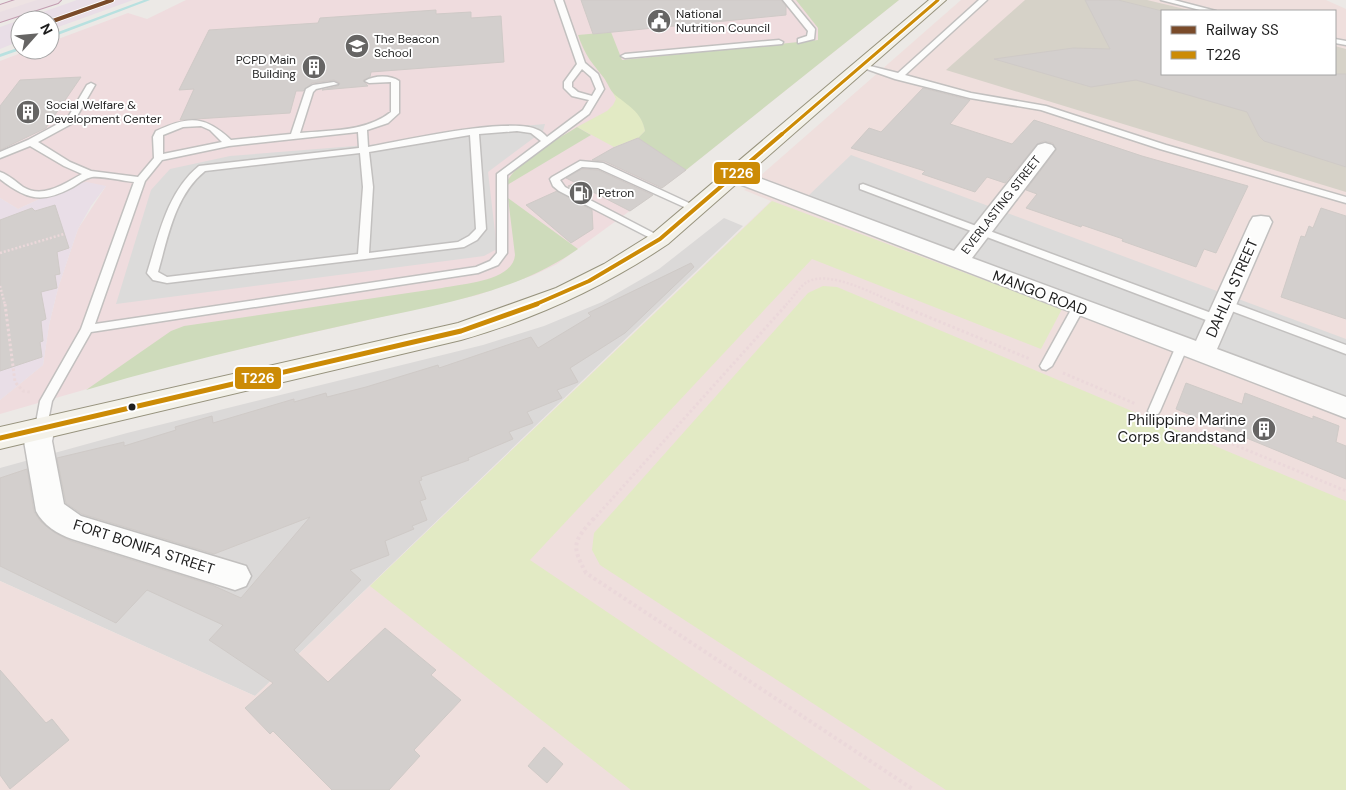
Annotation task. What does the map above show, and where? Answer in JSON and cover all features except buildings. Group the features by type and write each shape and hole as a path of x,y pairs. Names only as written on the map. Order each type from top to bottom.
{"highway":[{"path":"0,10 28,0"},
{"path":"0,17 53,0"}],"main road":[{"path":"0,438 461,331 528,310 582,287 610,272 660,239 736,176 938,0"}],"street":[{"name":"EVERLASTING STREET","path":"958,261 1045,149"},
{"name":"MANGO ROAD","path":"736,176 1078,308 1346,408"},
{"name":"DAHLIA STREET","path":"1193,350 1221,312 1261,222"},
{"name":"FORT BONIFA STREET","path":"41,428 38,441 51,511 72,526 235,576"}],"lane":[{"path":"87,329 478,270 494,263 502,253 502,174 586,112 600,89 595,76 581,64 560,0"},
{"path":"787,0 812,31 811,37 801,41"},
{"path":"898,76 983,0"},
{"path":"1165,0 1208,10"},
{"path":"624,56 779,42"},
{"path":"581,64 568,82 568,88 576,94 595,99"},
{"path":"862,66 970,95 1068,115 1163,147 1346,200"},
{"path":"41,428 46,402 87,329 140,180 159,158 229,143 296,134 362,129 385,121 395,113 395,81 389,79 369,81"},
{"path":"296,134 309,91 313,87 334,84"},
{"path":"0,155 31,142 70,121 91,85"},
{"path":"159,158 157,137 159,133 168,129 197,123 208,125 229,143"},
{"path":"474,132 481,229 473,238 460,244 168,280 157,278 152,273 174,206 194,173 202,168 365,150 474,132 517,128 534,131 547,141"},
{"path":"362,129 368,187 363,256"},
{"path":"31,142 67,164 89,174 140,180"},
{"path":"660,239 562,189 556,184 555,179 580,164 600,165 696,209"},
{"path":"0,175 31,194 45,194 56,191 89,174"},
{"path":"863,187 981,232 1221,312 1346,350"},
{"path":"1046,366 1078,308"},
{"path":"1154,411 1193,350"}],"path":[{"path":"0,253 64,234"},
{"path":"914,790 586,573 575,553 578,536 807,282 824,278 837,279 1346,491"},
{"path":"0,286 8,317 15,382 23,391 50,396"}],"shaded area":[{"path":"77,0 133,0 60,26 60,10 48,10"},
{"path":"186,0 899,0 686,170 557,264 534,275 478,295 174,364 0,414 0,400 43,365 49,325 58,288 78,229 106,186 72,184 18,209 0,198 0,61 10,57 10,60 60,60 60,38 128,13 147,19"},
{"path":"961,0 1326,0 1346,9 1346,790 0,790 0,581 255,696 771,201 744,190"},
{"path":"1025,0 1147,0 1189,10 1161,10 1161,75 1336,75 1336,46 1346,49 1346,192 946,70"},
{"path":"10,23 10,45 0,49 0,27"},
{"path":"545,124 543,131 488,172 497,249 484,256 116,304 151,190 170,169 230,156 380,144 434,134"},
{"path":"851,155 1346,339 1346,400 808,196"},
{"path":"87,182 106,186 91,206 78,229 58,288 49,325 43,365 0,400 0,198 18,209 72,184"},
{"path":"724,218 743,226 255,696 0,581 0,468 127,433 483,345 544,326 602,302 659,269"}],"green space":[{"path":"796,0 899,0 686,170 638,138 645,131 641,119 613,92 586,54 578,35 611,32 622,60 818,40 818,28"},
{"path":"613,93 638,113 645,131 638,138 614,147 577,127 607,111 616,99"},
{"path":"577,127 591,135 504,187 517,168 526,160"},
{"path":"508,198 578,249 552,265 497,289 439,305 217,355 86,390 171,331 184,326 462,285 497,276 506,271 512,264 515,255"},
{"path":"772,201 1062,309 1041,349 812,259 530,560 871,790 631,790 370,586"},
{"path":"823,286 837,287 1346,501 1346,790 946,790 600,565 592,550 594,533 808,293"}],"waterway":[{"path":"60,33 148,0"},
{"path":"0,56 10,52"}],"rail line":[{"name":"SS","path":"60,18 112,0"}],"transit line":[{"name":"T226","path":"0,438 461,331 539,303 589,281 660,239 938,0"}],"place":[{"name":"National Nutrition Council","path":"659,21"},
{"name":"The Beacon School","path":"357,46"},
{"name":"PCPD Main Building","path":"314,67"},
{"name":"Social Welfare & Development Center","path":"28,112"},
{"name":"Petron","path":"581,193"},
{"name":"Philippine Marine Corps Grandstand","path":"1264,429"}]}
